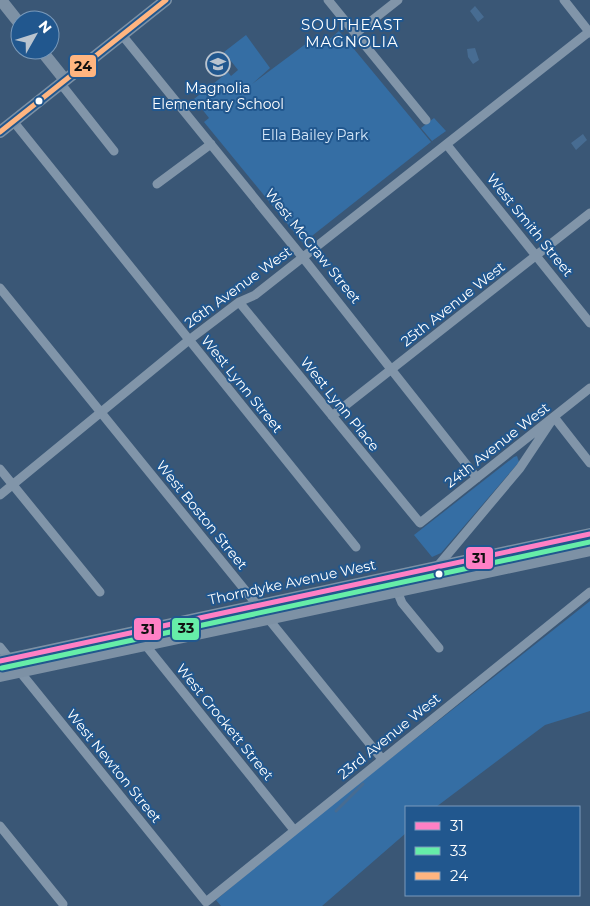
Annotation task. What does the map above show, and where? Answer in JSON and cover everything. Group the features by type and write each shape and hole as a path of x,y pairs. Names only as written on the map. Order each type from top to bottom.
{"main road":[{"path":"1,0 10,11"},
{"path":"0,132 166,0"},
{"path":"48,60 63,82"},
{"name":"Thorndyke Avenue West","path":"5,660 590,534"},
{"path":"0,676 590,550"}],"street":[{"path":"328,0 426,120"},
{"path":"356,33 398,0"},
{"path":"564,0 590,32"},
{"name":"26th Avenue West","path":"0,495 188,340 239,302 255,295 590,32"},
{"name":"West McGraw Street","path":"122,35 303,257 477,478"},
{"path":"63,82 114,151"},
{"name":"West Lynn Street","path":"13,122 356,547"},
{"path":"157,184 212,144"},
{"name":"West Smith Street","path":"447,145 590,323"},
{"name":"25th Avenue West","path":"332,416 590,213"},
{"name":"West Boston Street","path":"0,288 382,759"},
{"name":"West Lynn Place","path":"239,302 420,523"},
{"name":"24th Avenue West","path":"420,523 590,388"},
{"path":"436,583 436,567 520,468 554,418 590,463"},
{"path":"0,469 100,592"},
{"path":"391,576 402,603 439,648"},
{"name":"23rd Avenue West","path":"206,902 590,592"},
{"name":"West Crockett Street","path":"135,632 294,830"},
{"name":"West Newton Street","path":"0,647 5,660 21,673 206,902"},
{"path":"0,826 63,904"}],"green space":[{"name":"Ella Bailey Park","path":"339,31 431,142 303,243 204,122 209,118 194,99 228,72 231,76 238,70 224,52 246,35 270,68 252,84 311,40 318,49"},
{"path":"434,118 446,131 432,141 421,128"},
{"path":"517,456 519,462 441,553 432,557 414,535"},
{"path":"590,540 590,546 459,573 458,571 460,567"},
{"path":"386,584 389,587 275,613 273,609"},
{"path":"590,601 590,711 545,725 437,806 405,806 405,834 322,906 221,906 216,900 296,833"},
{"path":"249,614 254,617 150,639 151,635"},
{"path":"135,637 139,641 28,666 28,662"}],"shaded area":[{"path":"475,6 484,17 478,22 470,11"},
{"path":"475,48 479,60 473,64 468,57 467,49"},
{"path":"583,134 587,140 576,150 571,143"}],"waterway":[{"path":"336,811 363,784"}],"transit line":[{"name":"24","path":"0,132 166,0"},
{"name":"31","path":"0,661 590,534"},
{"name":"33","path":"2,668 590,542"}],"place":[{"name":"Magnolia Elementary School","path":"218,64"}],"district":[{"name":"SOUTHEAST MAGNOLIA","path":"352,34"}]}
